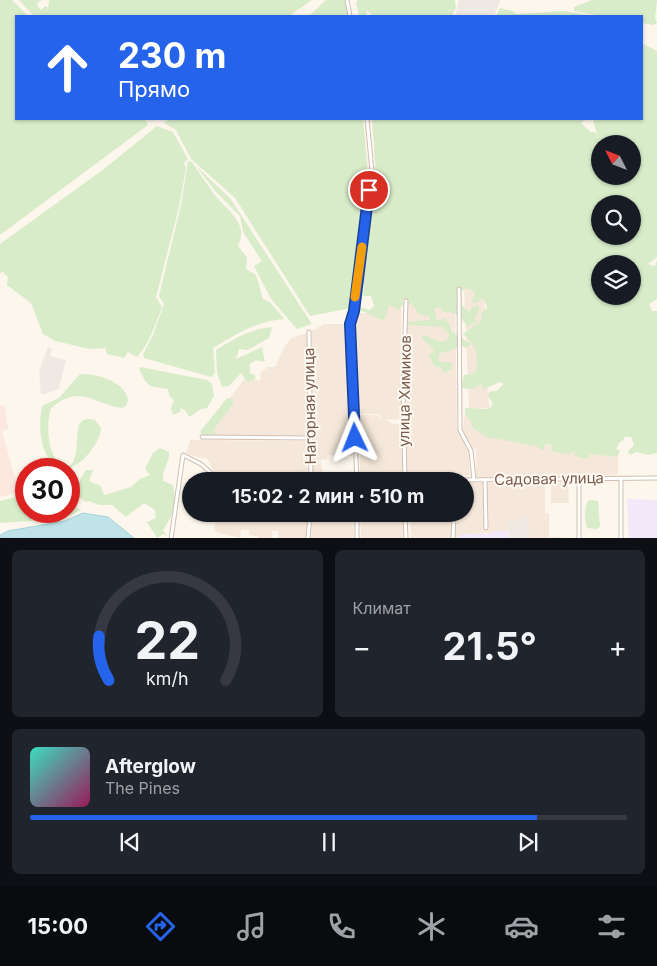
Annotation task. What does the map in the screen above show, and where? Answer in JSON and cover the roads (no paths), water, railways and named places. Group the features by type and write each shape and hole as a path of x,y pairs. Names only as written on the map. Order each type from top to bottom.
{"street":[{"path":"347,0 350,15"},
{"path":"357,472 350,324 354,311 372,172 367,120"},
{"path":"459,289 460,430 472,451 473,472"},
{"name":"улица Химиков","path":"405,472 403,390 406,302"},
{"name":"Нагорная улица","path":"309,332 311,472"},
{"path":"202,438 310,438"},
{"path":"171,538 183,455 201,464 210,472"},
{"path":"621,478 621,538"},
{"name":"Садовая улица","path":"474,480 657,478"},
{"path":"579,479 579,538"},
{"path":"485,480 486,528"},
{"path":"308,538 309,522"},
{"path":"357,522 357,538"},
{"path":"405,522 406,538"},
{"path":"453,538 454,522"}],"water":[{"path":"83,513 108,517 134,538 0,538 0,535 8,531 54,523 80,523 80,514"}]}
